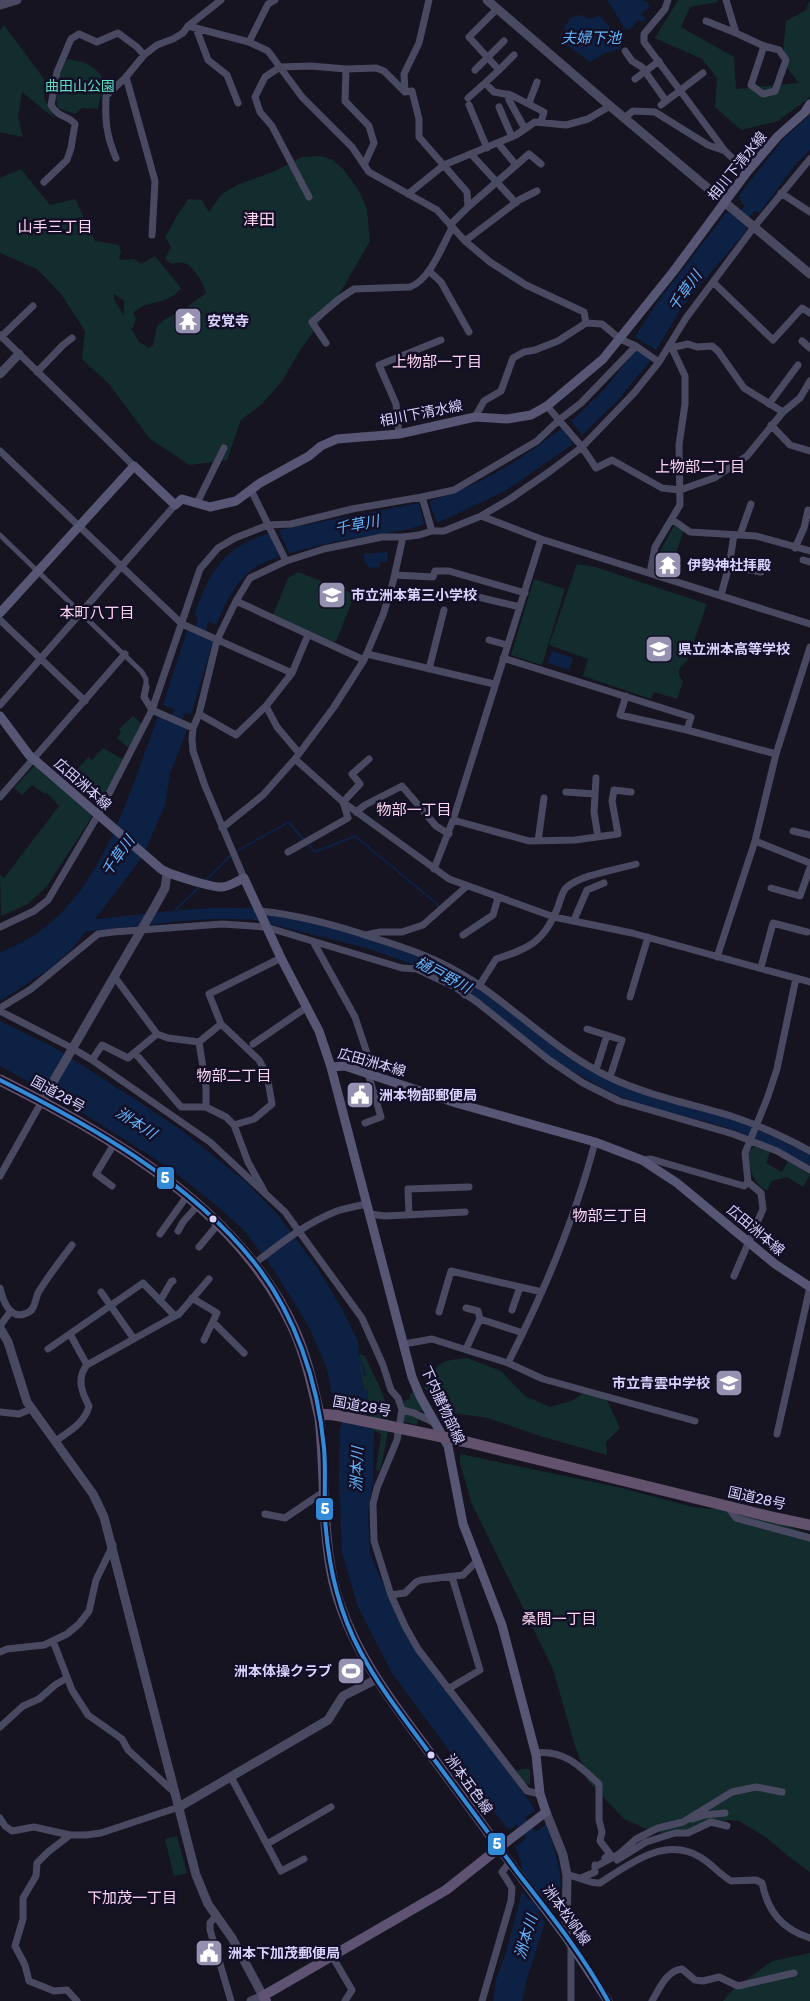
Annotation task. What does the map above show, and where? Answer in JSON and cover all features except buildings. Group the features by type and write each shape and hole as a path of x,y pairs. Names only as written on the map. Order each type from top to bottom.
{"highway":[{"name":"国道28号","path":"0,1080 42,1101 114,1144 187,1196 219,1223 254,1262 274,1291 293,1328 311,1378 319,1414 335,1415 467,1442 810,1525"}],"main road":[{"name":"相川下清水線","path":"175,505 182,499 210,507 236,501 250,490 309,456 321,446 337,439 399,434 435,428 475,417 507,419 531,415 547,406 603,359 726,202 747,172 778,136 805,112 810,104"},
{"path":"0,613 134,466 175,505"},
{"name":"広田洲本線","path":"0,716 34,759 167,873 224,887 244,878 281,958 319,1031 330,1067 345,1066 456,1102 595,1142 642,1160 677,1183 775,1264 810,1286"},
{"name":"下内膳物部線","path":"330,1067 412,1377 420,1396 448,1446 463,1524 502,1625 535,1752 544,1813"},
{"name":"洲本五色線","path":"319,1414 324,1449 327,1540 333,1580 352,1634 359,1650 377,1679 504,1845"},
{"path":"264,1998 446,1890 544,1813"},
{"name":"洲本松帆線","path":"504,1845 510,1862 569,1940 608,2001"}],"street":[{"path":"0,5 17,0"},
{"path":"116,158 108,141 104,121 106,96 126,77 144,55 157,45 173,40 183,33 188,26 220,0"},
{"path":"249,42 268,4 275,0"},
{"path":"405,92 404,74 419,43 429,0"},
{"path":"487,0 624,118 754,227 809,270"},
{"path":"668,0 664,9 644,34 644,42 725,151 747,172"},
{"path":"726,0 736,33"},
{"path":"497,9 468,37 499,70"},
{"path":"706,21 764,46 779,50 786,60 775,91 763,94 751,85 764,46"},
{"path":"188,26 249,42 268,51 302,96 352,147 369,172 437,210 465,240 490,262 526,285 584,312 586,324"},
{"path":"196,28 208,60 227,75 238,102"},
{"path":"44,182 67,160 71,148 75,124 72,120 56,113 51,105 57,72 71,39 79,34 97,42 118,33 137,47 144,55"},
{"path":"475,70 504,41"},
{"path":"625,51 632,61 645,71 663,103 703,72"},
{"path":"486,148 469,101 514,54"},
{"path":"635,79 658,61"},
{"path":"309,197 272,126 260,112 254,97 265,77 280,67 376,68 384,71 405,92"},
{"path":"346,69 345,101 369,126 374,143 364,165"},
{"path":"126,77 155,181 152,235"},
{"path":"529,104 537,82"},
{"path":"485,83 494,92 508,94 544,112 541,122"},
{"path":"405,92 412,91 419,119 419,137 468,192 468,207"},
{"path":"508,94 525,129"},
{"path":"408,194 444,166 512,137 535,122 566,125 588,119 610,106"},
{"path":"499,107 512,137"},
{"path":"624,118 633,111 655,112 708,145 725,151"},
{"path":"498,143 516,165"},
{"path":"471,154 516,202"},
{"path":"326,342 312,322 339,298 356,288 410,288 423,280 451,226 468,207 529,154 541,164"},
{"path":"244,878 222,828 193,751 193,728 199,714 217,640 236,601 250,578 286,560 324,549 382,537 402,537 432,531 444,531 481,516 518,494 582,447 634,393 659,362 686,318 754,227 810,158"},
{"path":"465,240 516,202 537,191"},
{"path":"781,193 810,212"},
{"path":"429,271 441,282 468,332"},
{"path":"713,282 773,340 802,308 810,313"},
{"path":"32,306 1,336 134,466"},
{"path":"475,417 484,401 501,391 513,358 558,340 586,324 602,324 620,339 634,344 659,362"},
{"path":"37,372 72,338"},
{"path":"399,434 396,404 379,364 441,340"},
{"path":"802,341 810,348"},
{"path":"0,926 34,911 48,900 98,814 152,710 200,569 218,548 235,538 268,525 291,524 352,509 454,490 537,441 559,420 581,404 634,344"},
{"path":"670,344 675,346 688,344 697,347 712,346 718,351 744,388 783,412"},
{"path":"650,573 655,547 673,520 680,505 680,446 685,404 685,376 670,344"},
{"path":"0,374 19,354"},
{"path":"769,404 798,364"},
{"path":"547,406 582,447 596,468 612,460 662,488 680,490 714,478 747,456 771,425 800,398 810,381"},
{"path":"771,425 790,445 810,450"},
{"path":"197,503 224,448"},
{"path":"0,451 182,624 292,673"},
{"path":"250,490 286,560"},
{"path":"422,497 432,531"},
{"path":"721,595 737,535 751,504"},
{"path":"0,704 175,505"},
{"path":"795,548 804,528 808,510"},
{"path":"481,516 541,539 810,624"},
{"path":"673,520 690,532 756,536 795,548 809,548"},
{"path":"0,535 142,672 146,679 144,697 152,710 193,728"},
{"path":"222,828 263,795 297,756 334,707 366,657 395,575 402,537"},
{"path":"434,869 454,820 494,684 541,539"},
{"path":"729,566 761,572"},
{"path":"395,575 433,577 435,572 449,571 525,593"},
{"path":"461,593 520,607"},
{"path":"236,601 308,635 366,657 429,668 494,684"},
{"path":"429,668 444,610"},
{"path":"0,620 85,701"},
{"path":"199,714 236,735 266,706 292,673 308,635"},
{"path":"489,640 507,645"},
{"path":"717,957 755,841 776,754 809,652"},
{"path":"0,798 125,654"},
{"path":"503,658 691,717 687,730"},
{"path":"626,696 620,715 687,730 776,754"},
{"path":"266,706 277,727 297,756 343,802 449,879 554,917 648,937 810,982"},
{"path":"343,802 360,784 352,774 369,759"},
{"path":"596,778 594,812 598,837"},
{"path":"356,812 365,804 402,786 436,826 449,834"},
{"path":"454,820 520,839 538,841 575,840 618,834 612,801 614,790 631,792"},
{"path":"566,792 595,794"},
{"path":"538,841 544,798"},
{"path":"288,852 348,818 343,802"},
{"path":"793,831 810,835"},
{"path":"755,841 810,863"},
{"path":"465,995 477,984 496,958 517,953 528,947 546,931 554,917 565,888 578,880 636,864"},
{"path":"771,888 800,896 810,868"},
{"path":"0,1176 154,908 165,888 167,873"},
{"path":"574,920 586,890 604,882"},
{"path":"366,935 380,932 402,932 423,925 467,886"},
{"path":"463,935 493,915 498,898"},
{"path":"260,911 291,914 416,951 445,964 477,984 570,1055 596,1070 640,1089 756,1125 810,1151"},
{"path":"761,967 773,923 807,932"},
{"path":"540,1794 527,1791 418,1649 391,1595 374,1541 373,1504 377,1488 397,1440 402,1410 398,1398 391,1390 383,1365 362,1318 297,1232 285,1212 210,1142 92,1060 71,1051 0,1010 31,989 98,934 222,924 266,927 402,968 417,969 443,980 484,1007 549,1060 602,1093 619,1101 715,1128 777,1151 810,1170"},
{"path":"630,997 648,937"},
{"path":"314,943 355,1017 368,1056 369,1074 381,1116 365,1123"},
{"path":"234,1125 254,1118 272,1104 266,1075 259,1060 221,1024 209,994 281,958"},
{"path":"114,976 157,1034 168,1038 199,1042 221,1024"},
{"path":"734,1276 763,1209 761,1193 748,1182 745,1153 777,1069 796,978"},
{"path":"253,1044 306,1007"},
{"path":"587,1029 622,1040 610,1077"},
{"path":"92,1060 102,1045 128,1058 157,1034"},
{"path":"596,1070 607,1035"},
{"path":"199,1042 206,1087 206,1107"},
{"path":"135,1053 181,1107 206,1107 226,1117 234,1125 248,1162 267,1196"},
{"path":"508,1363 542,1292 570,1224 595,1142"},
{"path":"112,1186 96,1174 114,1144"},
{"path":"642,1160 651,1158 744,1186 748,1182"},
{"path":"409,1214 408,1190 468,1187"},
{"path":"160,1234 187,1196"},
{"path":"254,1262 297,1232 338,1210 367,1204"},
{"path":"178,1231 183,1222 198,1205"},
{"path":"370,1214 385,1216 465,1212"},
{"path":"199,1247 219,1223"},
{"path":"0,1288 4,1303 10,1312 18,1314 27,1313 32,1309 38,1293 72,1244"},
{"path":"439,1312 451,1271 542,1292"},
{"path":"56,1441 82,1422 87,1413 89,1406 83,1395 81,1384 83,1370 175,1316 209,1279"},
{"path":"160,1301 173,1281"},
{"path":"48,1349 143,1283 175,1316"},
{"path":"777,1434 810,1286"},
{"path":"512,1310 520,1287"},
{"path":"101,1292 134,1339"},
{"path":"192,1298 217,1313 204,1340"},
{"path":"466,1308 478,1311 480,1318 466,1349"},
{"path":"10,1312 0,1327 8,1342 22,1391 31,1409 93,1494 104,1517 113,1545 196,1875 208,1904 232,1938 264,1998 252,2001"},
{"path":"480,1318 523,1333"},
{"path":"213,1322 244,1353"},
{"path":"70,1334 87,1366"},
{"path":"404,1344 432,1339 508,1363 543,1379 695,1422"},
{"path":"0,1412 19,1414 31,1409"},
{"path":"402,1410 436,1423"},
{"path":"265,1514 285,1518 325,1491"},
{"path":"727,1506 736,1518 810,1538"},
{"path":"0,1652 7,1649 53,1641 67,1634 79,1624 89,1611 96,1580 113,1545"},
{"path":"391,1595 405,1593 416,1582 421,1580 463,1575 477,1561"},
{"path":"448,1688 480,1670 452,1577"},
{"path":"53,1641 64,1665 67,1678 78,1701 88,1715 122,1739 128,1750 175,1793"},
{"path":"0,1727 23,1706 39,1700 55,1685 67,1678"},
{"path":"0,1818 4,1826 12,1831 34,1827 70,1835 101,1832 178,1807 328,1720 343,1696 377,1679"},
{"path":"535,1752 549,1751 575,1762 599,1784 599,1820 602,1832 600,1841 610,1854 595,1864 595,1870"},
{"path":"231,1777 281,1872 304,1859"},
{"path":"683,1822 729,1794 756,1787 782,1792"},
{"path":"729,1794 749,1794"},
{"path":"267,1844 331,1807"},
{"path":"544,1813 563,1855 567,1875 571,2001"},
{"path":"595,1870 619,1854 636,1839 658,1828 705,1815 725,1813"},
{"path":"581,1878 646,1842 675,1833 688,1833 711,1822 727,1826"},
{"path":"70,1835 48,1852 38,1863 36,1876 22,1898 23,1919 15,1946 25,1965 29,1981 54,1991 67,1990 77,2001"},
{"path":"567,1875 581,1878 594,1884 600,1883 631,1862 661,1850 683,1851 698,1856 731,1881 756,1880 762,1883 769,1908 779,1920 797,1934 810,1938"},
{"path":"482,2001 511,1901 512,1888 502,1872 510,1862"},
{"path":"216,1916 210,1923 210,1930 231,2001"},
{"path":"332,1956 352,1990 345,2001"},
{"path":"652,2001 669,1974 674,1970 682,1969 696,1980 703,1981 719,1977 738,1986 794,1973"}],"green space":[{"path":"678,0 717,0 717,2 690,7 681,27 734,57 736,89 799,83 782,61 786,21 806,10 810,0 810,96 808,99 778,121 741,130 715,107 717,78 702,59 655,38"},
{"path":"4,25 47,83 44,98 54,118 22,92 18,118 23,137 0,132 0,30"},
{"name":"曲田山公園","path":"67,59 91,66 99,73 107,85 99,101 98,109 82,108 75,114 58,108 56,95 58,82"},
{"path":"321,156 333,160 344,170 358,189 367,209 370,241 340,293 297,355 283,380 262,404 241,420 227,460 190,465 150,439 109,384 82,359 85,331 61,294 37,269 0,253 0,178 21,169 50,205 75,199 95,241 119,245 121,251 119,260 134,259 141,264 155,256 181,288 169,298 145,305 133,313 136,319 133,328 131,328 139,342 149,348 153,345 157,326 206,293 201,280 191,267 182,263 171,264 165,259 171,247 165,236 188,199 202,200 209,212 222,194 237,185 275,171 302,157","holes":["114,294 124,301 124,316 114,299"]},
{"path":"675,524 685,527 675,556 659,553"},
{"path":"577,564 595,567 707,604 687,661 679,671 683,681 677,699 654,692 651,699 583,676 588,659 549,645"},
{"path":"298,572 355,594 337,639 334,642 273,615 288,578"},
{"path":"534,579 565,589 542,665 511,655"},
{"path":"133,716 143,725 130,749 117,738 121,732 119,729"},
{"path":"103,748 124,760 100,805 70,778 88,757 92,760"},
{"path":"36,764 95,812 47,886 28,904 1,916 0,875 4,878 59,806 47,793 45,794 32,785 22,795 14,788"},
{"path":"756,1145 770,1152 766,1163 782,1172 788,1161 810,1175 803,1187 787,1177 772,1181 767,1191 762,1187 752,1174 748,1152"},
{"path":"359,1354 365,1356 387,1407 388,1426 380,1471 376,1470 381,1434 373,1430 359,1366 361,1365 364,1376 366,1375"},
{"path":"467,1358 501,1371 525,1396 550,1407 571,1401 587,1391 606,1398 620,1428 606,1442 607,1455 540,1436 488,1418 453,1413 424,1388 440,1364 450,1360"},
{"path":"416,1391 423,1404 423,1410 404,1409 404,1401 410,1399 410,1394"},
{"path":"397,1412 419,1416 417,1425 397,1420"},
{"path":"460,1454 622,1488 693,1507 723,1508 745,1512 810,1534 810,1872 767,1838 739,1821 717,1822 685,1833 666,1834 649,1830 624,1819 588,1781 575,1746 553,1669 472,1504 460,1463"},
{"path":"530,1769 530,1785 524,1782 515,1771"},
{"path":"177,1836 187,1873 174,1876 165,1839"},
{"path":"810,1953 810,2001 723,2001 734,1989 772,1961"}],"water":[{"path":"607,0 641,0 648,3 649,8 643,11 641,15 646,18 643,22 638,20 630,29 626,30"},
{"name":"夫婦下池","path":"581,15 589,19 600,16 609,26 616,39 623,40 620,49 605,53 590,62 559,39 570,18"},
{"path":"810,115 810,150 796,164 760,212 749,209 744,205 739,195 785,137"},
{"path":"733,212 745,222 747,230 684,304 656,350 635,337 656,304 726,213"},
{"path":"636,350 651,360 617,401 582,435 571,421 602,392"},
{"path":"562,428 573,444 505,491 437,523 429,501 483,480 516,461"},
{"path":"419,503 424,524 410,529 338,541 289,553 279,530"},
{"path":"270,533 279,557 266,561 246,574 227,602 216,625 194,615 206,586 220,563 240,546"},
{"path":"387,552 387,562 380,562 380,567 368,568 367,563 365,563 364,554"},
{"path":"188,628 213,640 191,715 163,705"},
{"path":"552,651 573,658 569,670 548,663"},
{"path":"159,714 188,727 170,774 165,805 143,856 73,948 48,970 0,1001 0,952 33,936 61,913 84,885 104,853 120,818"},
{"path":"0,1021 52,1046 181,1130 246,1182 278,1215 318,1269 341,1307 358,1341 359,1354 367,1375 364,1376 361,1365 359,1366 364,1391 368,1389 368,1412 334,1403 326,1366 309,1327 273,1268 243,1229 168,1167 62,1100 0,1066"},
{"path":"343,1419 374,1425 373,1481 368,1513 370,1554 405,1633 423,1660 494,1750 535,1810 509,1830 392,1673 358,1607 342,1553 339,1478 340,1429"},
{"path":"546,1824 559,1868 560,1889 556,1912 522,1871 522,1863 515,1847"},
{"path":"522,1891 545,1922 522,2001 493,2001 496,1979 505,1956"}],"waterway":[{"name":"千草川","path":"736,226 758,197"},
{"name":"千草川","path":"198,643 206,605"},
{"name":"千草川","path":"171,732 185,698"},
{"path":"235,852 289,822 304,840"},
{"path":"307,843 315,852 355,836 436,903 439,908"},
{"path":"206,880 231,855"},
{"path":"168,917 199,887"},
{"name":"樋戸野川","path":"77,927 176,916 218,913 253,914 369,943 425,963 461,981 493,1004 559,1058 616,1089 656,1104 714,1118 741,1127 810,1161"},
{"name":"洲本川","path":"514,1808 538,1848"},
{"name":"洲本川","path":"531,1923 541,1878"}],"transit line":[{"name":"5","path":"0,1080 103,1136 169,1180 227,1232 268,1281 281,1303 302,1349 316,1398 324,1448 325,1518 329,1552 335,1586 352,1635 367,1664 391,1700 566,1935 608,2001"}],"place":[{"name":"安覚寺","path":"188,321"},
{"name":"伊勢神社拝殿","path":"668,565"},
{"name":"市立洲本第三小学校","path":"332,595"},
{"name":"県立洲本高等学校","path":"659,649"},
{"name":"洲本物部郵便局","path":"360,1095"},
{"name":"市立青雲中学校","path":"729,1383"},
{"name":"洲本体操クラブ","path":"351,1671"},
{"name":"洲本下加茂郵便局","path":"209,1953"}],"district":[{"name":"津田","path":"259,219"},
{"name":"山手三丁目","path":"55,227"},
{"name":"上物部一丁目","path":"437,362"},
{"name":"上物部二丁目","path":"700,467"},
{"name":"本町八丁目","path":"97,613"},
{"name":"物部一丁目","path":"414,810"},
{"name":"物部二丁目","path":"234,1076"},
{"name":"物部三丁目","path":"610,1216"},
{"name":"桑間一丁目","path":"559,1619"},
{"name":"下加茂一丁目","path":"132,1898"}]}
